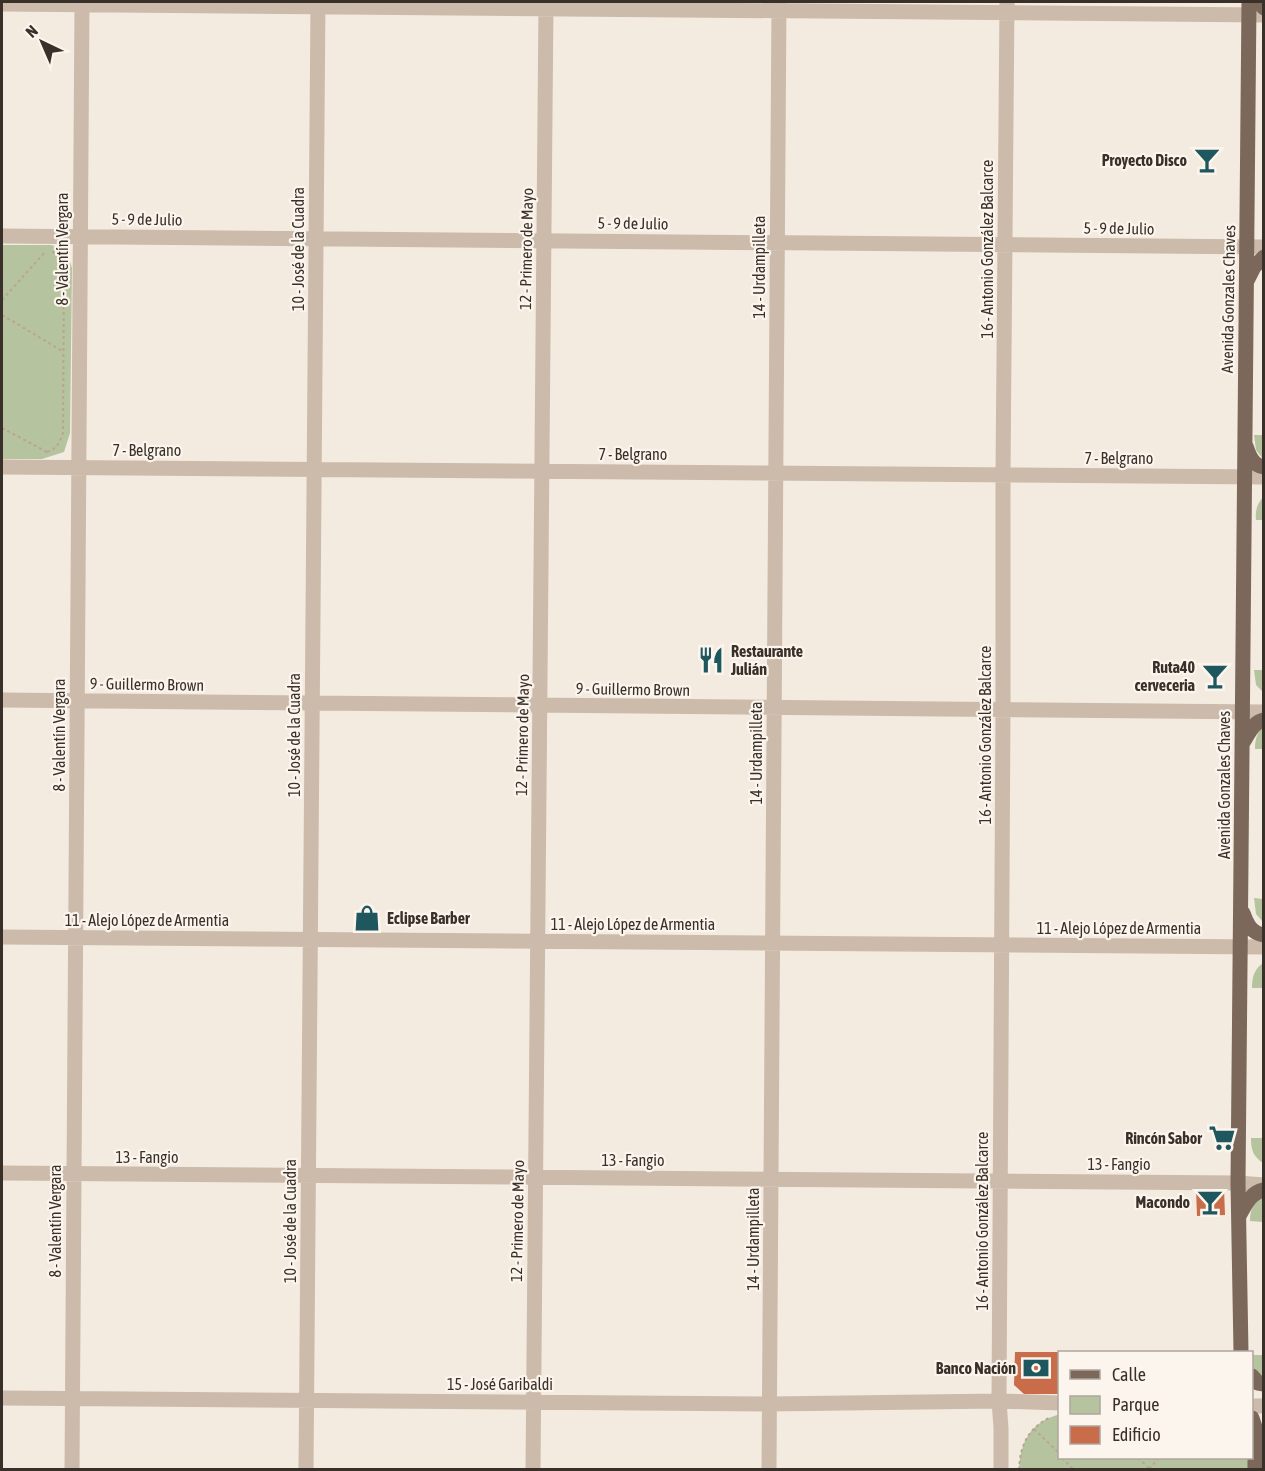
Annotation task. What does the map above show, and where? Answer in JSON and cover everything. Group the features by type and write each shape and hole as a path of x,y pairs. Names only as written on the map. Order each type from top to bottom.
{"main road":[{"path":"1258,2 1263,8"},
{"name":"Avenida Gonzales Chaves","path":"1241,1351 1238,1183 1246,247 1254,11"},
{"path":"1246,282 1254,267 1263,257"},
{"path":"1245,443 1250,457 1259,467 1263,467"},
{"path":"1242,744 1259,721 1263,720"},
{"path":"1241,907 1247,924 1256,934 1263,935"},
{"path":"1239,1216 1247,1201 1256,1191 1263,1190"},
{"path":"1253,1422 1255,1427 1255,1470"}],"street":[{"name":"8 - Valentín Vergara","path":"72,1470 82,3"},
{"path":"2,4 1007,7 1254,11"},
{"name":"10 - José de la Cuadra","path":"306,1470 318,4"},
{"name":"12 - Primero de Mayo","path":"533,1470 546,5"},
{"name":"14 - Urdampilleta","path":"769,1470 779,6"},
{"name":"16 - Antonio González Balcarce","path":"1001,1470 999,1181 1007,7"},
{"name":"5 - 9 de Julio","path":"2,236 1263,247"},
{"name":"7 - Belgrano","path":"2,467 1263,477"},
{"name":"9 - Guillermo Brown","path":"2,700 1263,712"},
{"name":"11 - Alejo López de Armentia","path":"2,937 1263,947"},
{"name":"13 - Fangio","path":"2,1173 1263,1185"},
{"name":"15 - José Garibaldi","path":"2,1398 770,1404 999,1401 1058,1409"}],"path":[{"path":"34,251 51,251 58,254 64,264 63,433 56,448 40,454"},
{"path":"2,300 46,251"},
{"path":"2,315 64,352"},
{"path":"2,428 47,452"},
{"path":"1019,1470 1023,1444 1039,1423 1058,1409"},
{"path":"1034,1429 1058,1453"},
{"path":"1064,1459 1074,1470"}],"green space":[{"path":"2,245 51,245 66,249 72,268 70,433 64,452 42,459 2,459"},
{"path":"1254,435 1263,435 1263,459 1256,450"},
{"path":"1263,497 1263,520 1256,520 1257,508"},
{"path":"1254,670 1263,670 1263,692 1256,685"},
{"path":"1263,726 1263,749 1255,749 1257,736"},
{"path":"1254,898 1263,899 1263,922 1256,914"},
{"path":"1263,963 1263,988 1252,988 1254,974"},
{"path":"1251,1138 1263,1138 1263,1163 1253,1152"},
{"path":"1263,1196 1263,1222 1250,1221 1253,1207"},
{"path":"1253,1355 1263,1355 1263,1379 1253,1370"},
{"path":"1058,1415 1058,1459 1249,1459 1248,1469 1019,1470 1024,1443 1028,1435 1040,1423"}],"building":[{"name":"Macondo","path":"1224,1188 1225,1215 1197,1216 1196,1189"},
{"name":"Banco Nación","path":"1015,1352 1058,1352 1058,1394 1024,1394 1014,1385"}],"place":[{"name":"Proyecto Disco","path":"1207,160"},
{"name":"Restaurante Julián","path":"711,660"},
{"name":"Ruta40 cerveceria","path":"1215,676"},
{"name":"Eclipse Barber","path":"367,918"},
{"name":"Rincón Sabor","path":"1222,1138"},
{"name":"Macondo","path":"1210,1202"},
{"name":"Banco Nación","path":"1036,1368"}]}
